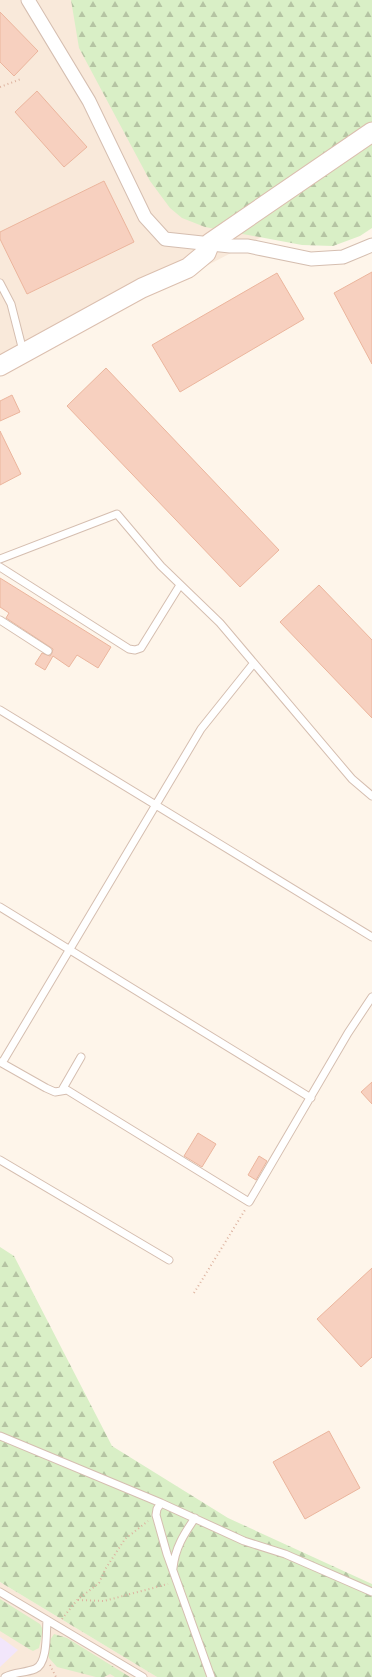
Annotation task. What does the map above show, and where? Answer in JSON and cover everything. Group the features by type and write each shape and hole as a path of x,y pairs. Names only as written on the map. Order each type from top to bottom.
{"main road":[{"path":"0,366 142,288 188,268 206,253 210,243 372,132"}],"street":[{"path":"28,0 89,101 145,217 165,239 248,246 275,250 298,257 317,259 343,257 372,246"}],"lane":[{"path":"0,283 11,304 24,353"},
{"path":"0,558 117,514 161,566 215,618 352,779 372,796"},
{"path":"0,566 129,649 134,650 142,648 180,584"},
{"path":"0,620 48,651"},
{"path":"253,664 201,729 1,1062 55,1092 67,1090 249,1202 348,1033 372,997"},
{"path":"0,710 156,803 372,937"},
{"path":"0,907 311,1098"},
{"path":"62,1090 81,1058"},
{"path":"0,1160 169,1260"},
{"path":"0,1436 162,1503 244,1541 285,1554 372,1592"},
{"path":"162,1503 157,1509 156,1515 177,1582 211,1677"},
{"path":"173,1570 175,1553 184,1534 195,1518"},
{"path":"0,1592 143,1677"},
{"path":"5,1677 35,1669 40,1666 44,1658 47,1620"}],"path":[{"path":"0,87 20,79"},
{"path":"194,1293 249,1202"},
{"path":"57,1626 77,1600 99,1582 106,1568 126,1539 156,1515"},
{"path":"77,1600 104,1601 177,1582"}],"shaded area":[{"path":"0,0 177,0 292,221 0,374"},
{"path":"0,1582 157,1677 0,1677"},
{"path":"0,1637 18,1650 0,1667"}],"green space":[{"path":"71,0 372,0 372,228 360,236 333,246 302,245 205,227 182,218 170,208 150,181 79,48"},
{"path":"0,1247 14,1256 112,1446 228,1518 372,1584 372,1677 157,1677 0,1582"},
{"path":"0,1599 40,1624 43,1630 39,1648 33,1651 0,1631"},
{"path":"54,1634 67,1638 130,1677 115,1677 110,1674 104,1677 96,1677 57,1667 49,1658 47,1653 50,1640"}],"building":[{"path":"0,12 38,51 14,76 0,62"},
{"path":"37,91 87,147 64,167 15,112"},
{"path":"104,181 134,242 27,294 0,239 0,232"},
{"path":"372,272 372,364 334,293"},
{"path":"277,273 304,319 180,392 152,345"},
{"path":"106,368 279,550 240,587 67,406"},
{"path":"12,395 20,412 0,421 0,401"},
{"path":"0,431 21,474 0,485"},
{"path":"0,578 111,647 98,668 77,655 69,667 53,656 45,670 35,664 42,653 50,656 53,649 6,618 9,613 0,607"},
{"path":"319,585 372,640 372,718 280,622"},
{"path":"372,1082 372,1104 361,1092"},
{"path":"198,1133 216,1144 202,1167 184,1156"},
{"path":"259,1156 267,1161 256,1180 248,1175"},
{"path":"372,1268 372,1357 361,1367 317,1319"},
{"path":"329,1431 360,1488 305,1519 273,1462"}]}
